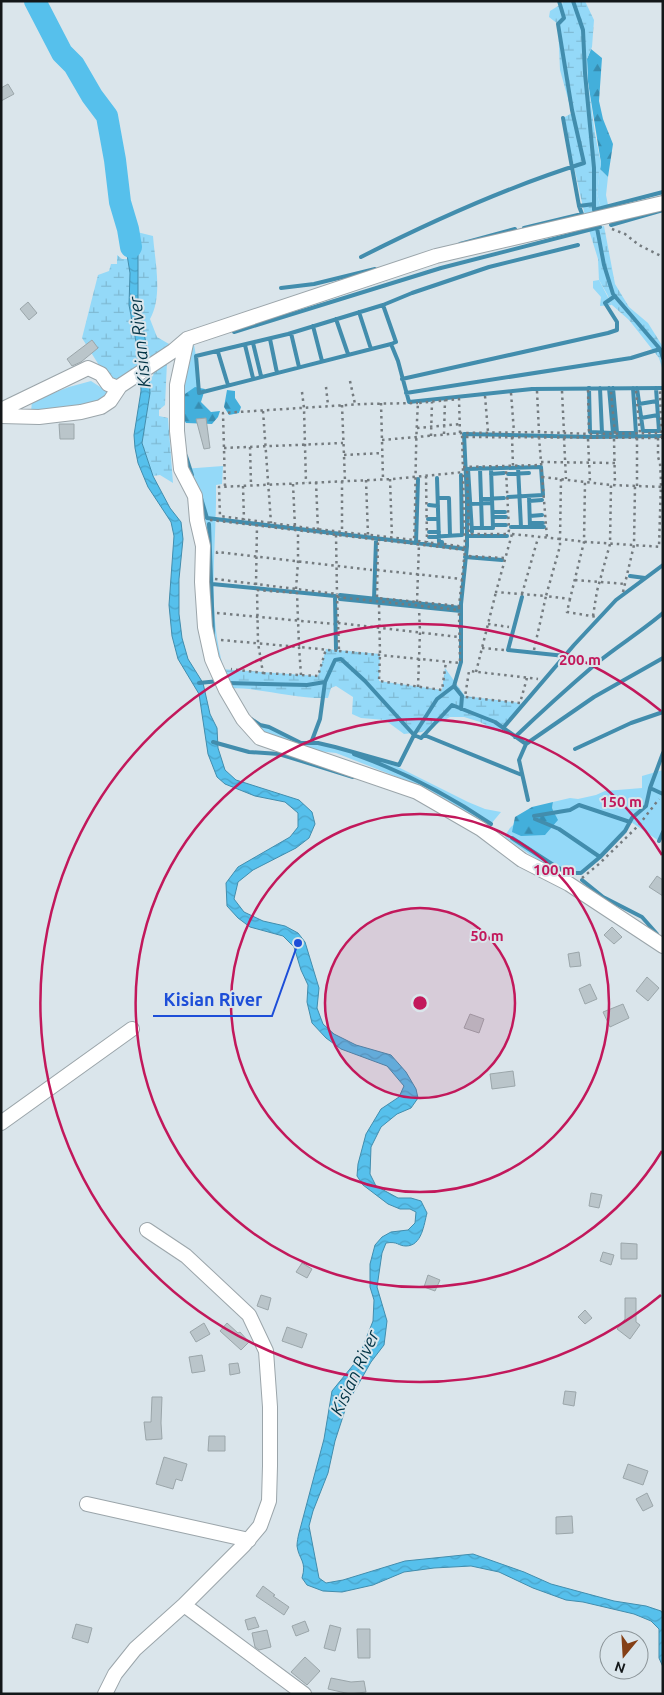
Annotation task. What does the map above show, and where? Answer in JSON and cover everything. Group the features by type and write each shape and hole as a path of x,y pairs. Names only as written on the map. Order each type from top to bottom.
{"street":[{"path":"1,416 39,417 81,412 101,407 110,401 119,387 173,351 187,339 436,256 663,204"},
{"path":"187,339 177,385 177,431 181,469 195,496 203,546 204,628 212,659 226,690 243,719 260,738 417,792 481,829 522,860 576,888 663,946"},
{"path":"1,410 88,368 101,374 108,384 119,387"},
{"path":"1,1123 132,1029"},
{"path":"106,1694 115,1674 135,1649 184,1605 249,1540 260,1526 269,1501 270,1407 266,1351 249,1316 186,1256 147,1230"},
{"path":"86,1504 249,1540"},
{"path":"184,1605 304,1694"}],"path":[{"path":"600,218 610,228 625,234 639,245 663,257"},
{"path":"350,381 355,404"},
{"path":"326,387 328,406"},
{"path":"562,390 564,433"},
{"path":"588,390 590,483"},
{"path":"225,487 223,413 355,404 418,403 459,398 463,467 470,534 510,534 584,542 661,547 662,487 661,462 658,457 661,433 660,390"},
{"path":"537,391 539,432"},
{"path":"636,391 640,434"},
{"path":"302,392 306,483"},
{"path":"611,392 615,434"},
{"path":"511,393 514,432"},
{"path":"485,396 488,433"},
{"path":"444,434 445,400"},
{"path":"432,402 432,436"},
{"path":"418,403 416,438 416,477 414,540 318,530 220,516 219,487 390,479 416,477 465,472"},
{"path":"381,404 383,479"},
{"path":"342,405 344,455 342,532"},
{"path":"263,410 271,523"},
{"path":"417,428 460,424"},
{"path":"382,440 461,433 661,433"},
{"path":"466,437 660,438"},
{"path":"512,437 513,466"},
{"path":"539,437 547,538"},
{"path":"564,438 566,480"},
{"path":"623,592 634,545 637,438"},
{"path":"614,439 615,485"},
{"path":"224,448 343,443"},
{"path":"250,447 251,486"},
{"path":"344,455 382,453"},
{"path":"463,467 564,462 615,463"},
{"path":"476,672 510,534 506,470"},
{"path":"418,543 427,542 465,547 465,472"},
{"path":"426,476 427,542"},
{"path":"542,477 611,485 662,487"},
{"path":"390,479 392,538"},
{"path":"534,650 560,546 561,479"},
{"path":"366,480 368,535"},
{"path":"316,482 318,530"},
{"path":"586,482 584,542 567,612 595,616 599,582 610,544 611,485"},
{"path":"293,484 295,527"},
{"path":"243,486 244,520"},
{"path":"206,519 465,550 459,609 460,663 219,640 220,646"},
{"path":"256,585 257,525"},
{"path":"296,590 298,531"},
{"path":"336,535 339,651"},
{"path":"522,594 538,537"},
{"path":"378,540 377,598 459,609"},
{"path":"417,602 418,543"},
{"path":"216,561 217,552 372,570"},
{"path":"468,556 505,558"},
{"path":"216,570 215,580 459,609"},
{"path":"377,570 462,579"},
{"path":"575,580 625,584"},
{"path":"263,673 258,643 257,590 297,593 301,675"},
{"path":"496,592 570,600"},
{"path":"379,605 379,681 442,690 446,662"},
{"path":"418,687 420,659 419,609"},
{"path":"218,622 217,613 334,624"},
{"path":"338,623 459,637"},
{"path":"488,624 509,627"},
{"path":"482,648 504,650"},
{"path":"224,668 263,673 318,676 326,650"},
{"path":"527,678 520,703 465,696 469,671 538,679"},
{"path":"576,888 583,875 599,864 638,826 659,798"}],"green space":[{"path":"562,1 585,1 594,20 592,47 587,59 595,134 601,163 597,194 602,212 585,216 563,118 572,113 560,70 558,24 549,17 550,11 563,3"},
{"path":"591,49 602,58 599,101 603,119 613,144 608,177 600,169 601,163 588,82 587,59"},
{"path":"600,169 608,177 606,195 609,210 602,212 597,194"},
{"path":"604,226 615,284 629,307 648,323 663,347 663,371 659,358 629,320 612,305 599,280 598,259 589,230"},
{"path":"133,231 153,236 157,289 154,310 150,319 157,337 169,344 154,359 148,362 138,299 138,247"},
{"path":"117,255 122,259 128,259 130,273 129,305 140,366 130,370 115,384 102,370 82,338 98,275 109,271 111,264 117,264"},
{"path":"599,280 612,305 600,306 601,297 593,288 593,281"},
{"path":"193,339 200,394 181,399"},
{"path":"167,362 165,405 159,410 159,416 168,418 173,483 160,475 153,476 142,443 150,393 149,378 153,376 154,371"},
{"path":"91,381 108,392 102,400 85,406 31,412 32,401"},
{"path":"195,387 205,389 201,402 211,412 220,411 212,424 186,423 172,403"},
{"path":"227,390 235,391 235,398 241,407 239,413 229,415 224,407"},
{"path":"223,466 222,484 216,485 214,577 215,624 224,669 221,669 215,660 207,582 183,469"},
{"path":"326,649 380,654 379,681 442,690 445,668 465,696 520,703 522,707 499,732 480,722 464,717 450,717 422,732 404,734 385,720 361,718 352,714 353,697 336,686 331,688 328,698 303,697 230,688 221,669 318,676"},
{"path":"249,717 260,725 269,727 301,743 318,743 351,751 398,767 468,802 485,809 501,812 487,826 445,799 415,784 336,753 293,748 261,735"},
{"path":"663,770 663,832 659,841 631,822 616,842 589,868 581,873 564,874 544,864 505,837 513,825 526,819 556,816 552,808 553,802 570,798 578,799 605,791 642,788 642,776"},
{"path":"553,802 552,808 558,820 545,835 521,836 512,832 515,817 532,807"}],"water":[{"path":"121,218 128,218 138,247 138,299 148,355 150,393 142,443 153,476 170,508 181,522 183,539 179,579 179,614 182,638 188,659 203,683 210,714 217,728 218,748 225,770 236,780 299,800 312,812 315,824 309,838 296,848 253,870 238,882 234,899 244,912 263,921 285,926 298,933 305,942 319,988 317,1008 323,1024 334,1034 356,1045 391,1055 406,1072 416,1089 418,1098 411,1108 397,1114 381,1127 371,1147 370,1174 376,1186 398,1198 411,1198 421,1201 427,1213 421,1234 416,1242 406,1246 386,1243 382,1253 377,1287 387,1321 384,1345 371,1362 347,1404 335,1441 328,1473 309,1526 319,1578 326,1583 343,1580 405,1561 473,1554 524,1572 551,1584 661,1611 663,1614 663,1667 659,1658 659,1629 651,1621 634,1614 566,1600 533,1588 499,1572 471,1566 434,1568 404,1572 373,1585 342,1592 323,1591 307,1585 302,1578 304,1568 297,1546 324,1439 332,1391 358,1359 373,1321 374,1300 370,1287 370,1264 375,1245 382,1237 391,1232 408,1230 415,1223 416,1212 410,1209 400,1209 388,1204 363,1185 357,1176 358,1164 366,1134 381,1109 399,1097 404,1086 387,1066 341,1049 326,1038 312,1023 307,1002 308,985 294,947 283,936 250,927 227,906 226,883 238,867 290,837 298,827 298,813 285,802 255,796 225,784 217,777 208,754 199,694 178,659 172,636 169,605 174,536 171,522 148,487 138,463 135,448 134,435 141,391 140,363 129,305 130,273"}],"building":[{"path":"8,84 14,94 1,101 1,88"},
{"path":"28,302 37,313 29,320 20,309"},
{"path":"92,340 98,348 81,362 72,366 67,359"},
{"path":"206,418 210,448 204,449 196,419"},
{"path":"59,424 74,424 74,439 60,439"},
{"path":"657,876 663,880 663,896 649,887"},
{"path":"612,927 622,937 614,944 604,935"},
{"path":"579,952 581,966 570,967 568,954"},
{"path":"647,977 659,988 648,1001 636,991"},
{"path":"590,984 597,999 585,1004 579,989"},
{"path":"623,1004 629,1018 610,1027 603,1012"},
{"path":"470,1014 484,1019 479,1033 464,1028"},
{"path":"513,1071 515,1086 492,1089 490,1074"},
{"path":"591,1193 602,1195 599,1208 589,1206"},
{"path":"621,1243 637,1244 637,1259 621,1259"},
{"path":"603,1252 614,1255 611,1265 600,1261"},
{"path":"302,1263 312,1269 307,1278 296,1272"},
{"path":"428,1275 440,1280 435,1291 424,1287"},
{"path":"261,1295 271,1298 268,1310 257,1306"},
{"path":"625,1298 636,1298 636,1322 640,1325 630,1339 617,1329 625,1319"},
{"path":"585,1310 592,1318 585,1324 578,1317"},
{"path":"204,1323 210,1334 196,1342 190,1332"},
{"path":"227,1323 238,1333 240,1332 249,1342 241,1350 220,1331"},
{"path":"287,1327 307,1334 302,1348 282,1341"},
{"path":"202,1355 205,1371 192,1373 189,1357"},
{"path":"238,1363 240,1373 230,1375 229,1364"},
{"path":"565,1391 576,1392 574,1406 563,1404"},
{"path":"152,1397 162,1397 162,1439 146,1440 144,1422 151,1422"},
{"path":"209,1436 225,1436 225,1451 208,1451"},
{"path":"164,1457 187,1464 182,1481 176,1479 173,1489 156,1484"},
{"path":"628,1464 648,1471 643,1485 623,1478"},
{"path":"647,1493 653,1506 643,1511 636,1499"},
{"path":"572,1516 573,1533 556,1534 556,1517"},
{"path":"263,1586 289,1607 284,1615 256,1596"},
{"path":"255,1617 259,1627 248,1630 245,1620"},
{"path":"305,1621 309,1631 296,1636 292,1626"},
{"path":"76,1624 92,1628 88,1643 72,1638"},
{"path":"330,1625 341,1628 335,1651 324,1648"},
{"path":"357,1629 370,1629 370,1658 358,1658"},
{"path":"267,1630 271,1647 259,1650 255,1647 252,1633"},
{"path":"305,1657 320,1671 307,1685 291,1672"},
{"path":"331,1678 351,1682 364,1681 366,1692 350,1694 328,1689"}],"waterway":[{"name":"Kisian River","path":"35,1 62,53 74,65 92,96 107,116 120,202 131,247"},
{"path":"361,257 415,230 470,206 555,172 584,163 572,110 558,24 564,18 559,1"},
{"path":"573,1 583,30 594,168 594,210 663,192"},
{"path":"563,118 579,206"},
{"path":"524,228 582,214 579,206 594,204"},
{"path":"611,225 663,210"},
{"path":"234,332 441,268 600,227"},
{"path":"597,228 604,265 613,294 660,349 663,358"},
{"path":"460,244 515,229"},
{"path":"391,344 199,393 196,356 288,334 383,305 412,293 489,267 578,245"},
{"path":"281,288 314,284 375,269"},
{"path":"402,379 617,330 617,322 605,303 615,296"},
{"path":"383,305 396,342 391,344 398,361 409,402 532,389 663,388"},
{"path":"359,312 371,349"},
{"path":"336,319 348,354"},
{"path":"313,326 322,361"},
{"path":"291,333 299,367"},
{"path":"270,339 277,373"},
{"path":"253,343 261,376"},
{"path":"245,345 253,378"},
{"path":"406,393 631,358 660,349"},
{"path":"218,352 228,385"},
{"path":"589,388 590,432 613,433 609,388"},
{"path":"600,388 602,433"},
{"path":"613,388 617,433 636,433 633,388"},
{"path":"637,388 643,431 659,431 656,388"},
{"path":"639,404 657,401"},
{"path":"641,418 658,415"},
{"path":"251,719 260,725 269,727 301,743 318,743 399,765 414,735 437,699 454,686 461,662 461,604 467,546 464,434 592,437 663,436"},
{"path":"186,456 192,475"},
{"path":"518,467 521,527 544,527"},
{"path":"466,469 541,467 543,495 508,497"},
{"path":"472,528 482,528 480,468"},
{"path":"482,528 493,528 491,468"},
{"path":"468,469 472,532"},
{"path":"491,474 504,473"},
{"path":"508,474 529,473"},
{"path":"429,537 462,535 461,475"},
{"path":"437,478 439,542 442,542 442,546"},
{"path":"416,543 418,479"},
{"path":"529,496 530,527"},
{"path":"201,498 207,518 466,549"},
{"path":"438,498 449,498 450,536"},
{"path":"481,499 504,498"},
{"path":"529,501 542,500"},
{"path":"470,504 492,503"},
{"path":"429,505 438,506"},
{"path":"493,512 505,512"},
{"path":"530,516 542,515"},
{"path":"493,517 506,517"},
{"path":"428,519 438,519"},
{"path":"530,523 543,523"},
{"path":"209,524 213,634"},
{"path":"493,525 506,525"},
{"path":"511,527 521,527"},
{"path":"429,532 439,532"},
{"path":"467,536 507,536"},
{"path":"374,599 376,541"},
{"path":"465,557 502,560"},
{"path":"503,728 574,645 616,600 663,565"},
{"path":"630,576 645,578"},
{"path":"212,584 335,596 336,649"},
{"path":"340,595 461,608"},
{"path":"522,597 508,650 565,656"},
{"path":"340,599 461,611"},
{"path":"515,737 598,662 663,613"},
{"path":"528,800 519,760 526,744 594,697 663,658"},
{"path":"227,683 307,685 325,682 335,660 341,659 365,681 414,735 421,738 424,735 522,775"},
{"path":"199,683 219,681"},
{"path":"311,743 320,719 325,682"},
{"path":"454,686 462,696 461,709"},
{"path":"424,735 452,705 495,722 526,744"},
{"path":"575,749 631,723 663,712"},
{"path":"213,742 249,752 279,754 353,777"},
{"path":"512,838 558,868 572,873 581,873 600,857 625,831 632,818 646,806 650,788 663,753"},
{"path":"354,754 425,784 491,824"},
{"path":"650,788 663,794"},
{"path":"534,816 570,810 579,805 630,822"},
{"path":"535,819 559,829 600,857"},
{"path":"659,841 663,832"},
{"path":"582,880 603,897 642,917 657,934"}],"place":[{"name":"Kisian River","path":"298,943"}]}
